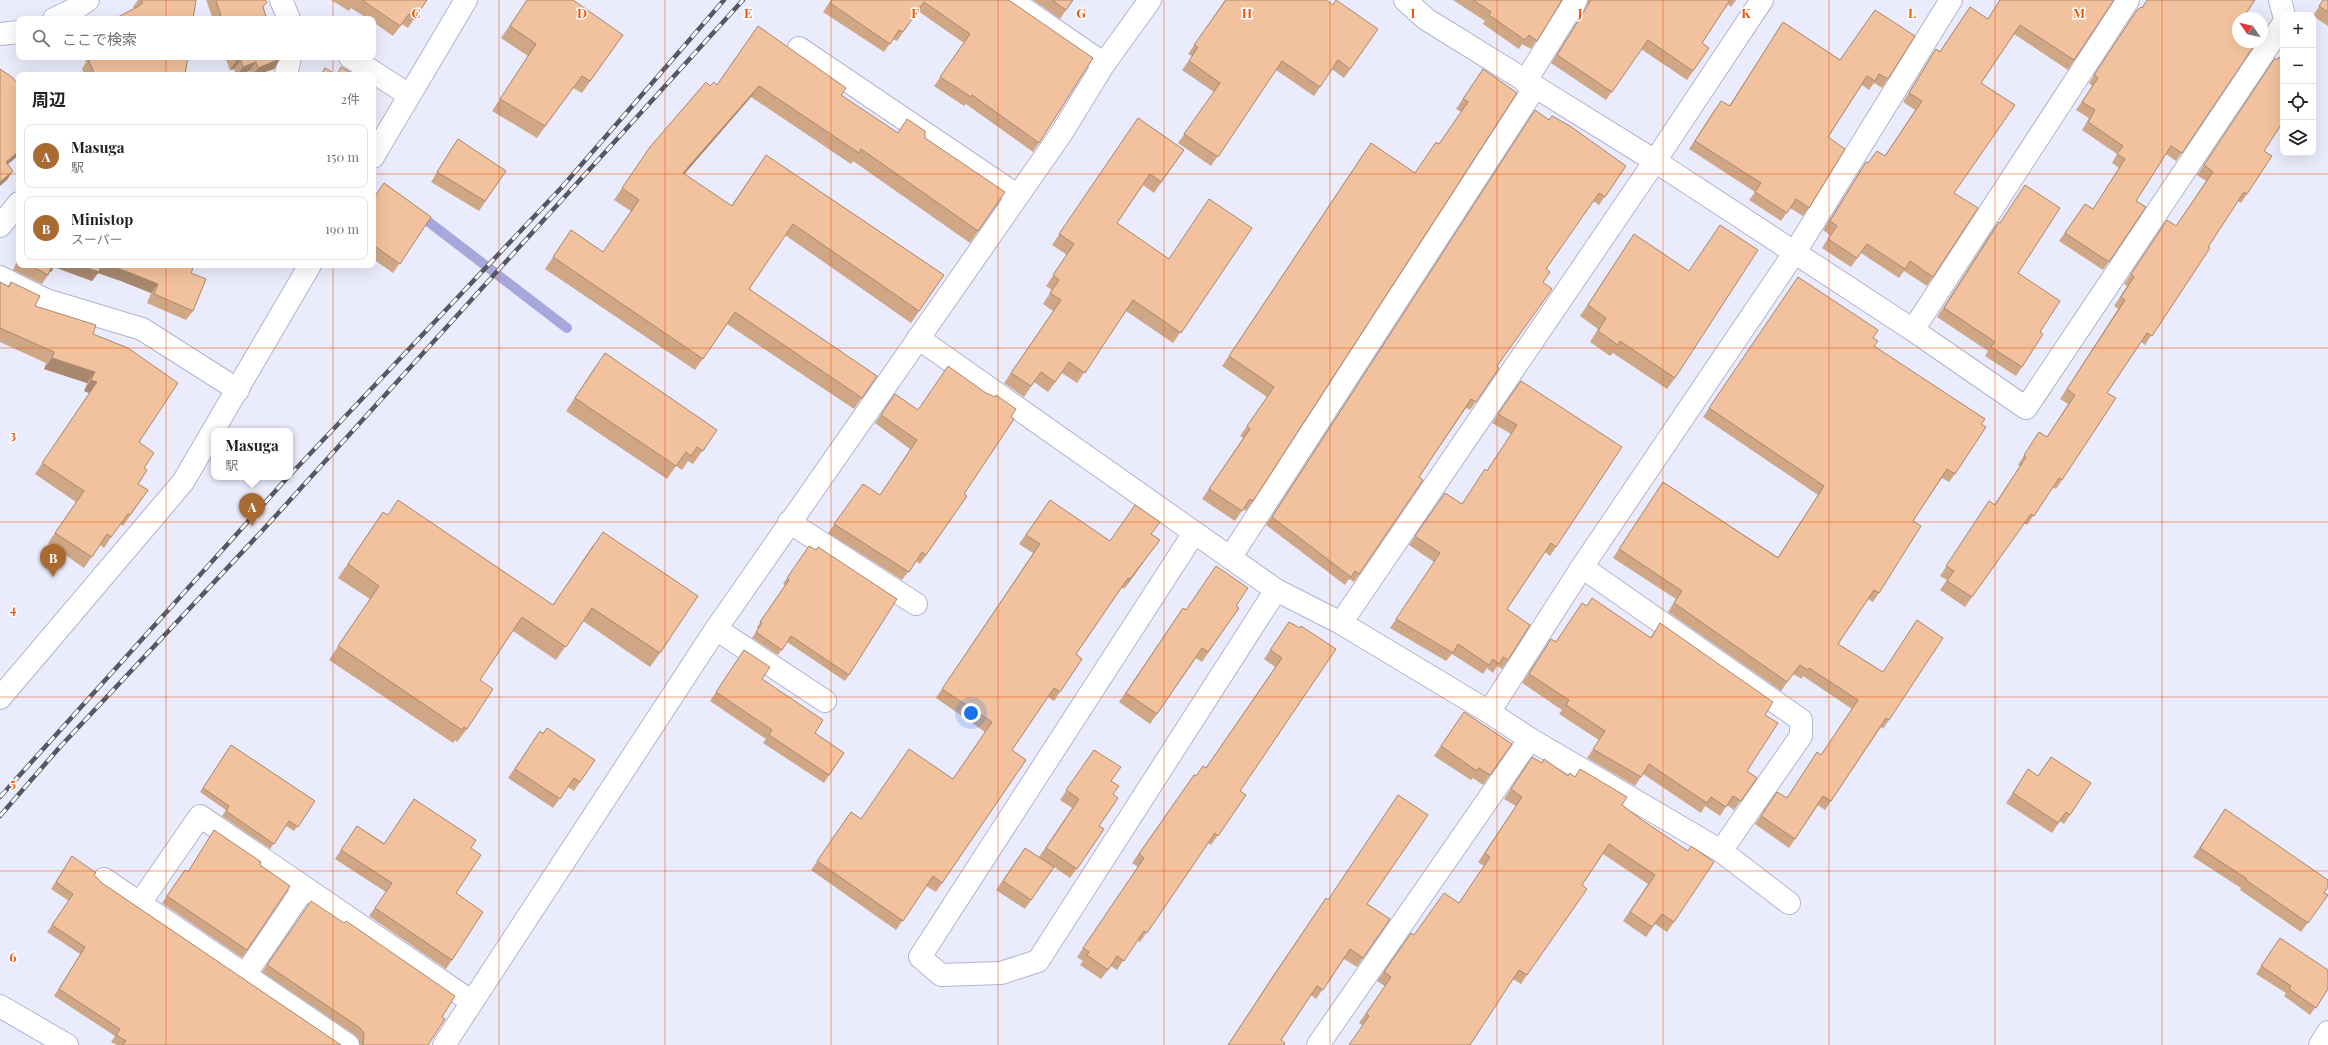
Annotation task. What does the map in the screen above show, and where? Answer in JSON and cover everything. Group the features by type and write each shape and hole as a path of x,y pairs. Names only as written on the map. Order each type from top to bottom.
{"street":[{"path":"61,16 74,10 88,0"},
{"path":"281,0 288,16"},
{"path":"376,152 466,0"},
{"path":"1011,0 1104,64"},
{"path":"444,1045 716,629 789,522 1061,134 1104,64 1150,0"},
{"path":"1405,0 1426,19 1530,85 1655,161 1913,330 2026,408 2280,28"},
{"path":"1230,558 1530,85 1576,0"},
{"path":"1340,624 1655,161 1762,0"},
{"path":"1489,712 1582,567 1794,252 1951,0"},
{"path":"1913,330 2128,0"},
{"path":"2280,0 2283,12"},
{"path":"0,34 16,32"},
{"path":"799,48 1018,196"},
{"path":"287,72 289,60"},
{"path":"355,60 373,72"},
{"path":"376,74 409,95"},
{"path":"0,226 16,207"},
{"path":"215,428 308,268"},
{"path":"0,277 46,300 142,329 238,390"},
{"path":"918,338 1276,590 1340,624 1489,712 1530,740 1721,850 1789,903"},
{"path":"0,698 182,482 211,434"},
{"path":"789,522 916,604"},
{"path":"1194,533 920,957 941,975 1001,973 1038,961 1276,590"},
{"path":"1582,567 1801,720 1801,736 1721,850"},
{"path":"716,629 825,701"},
{"path":"1318,1045 1530,740"},
{"path":"140,903 200,816 472,1002"},
{"path":"104,879 348,1045"},
{"path":"245,975 304,888"},
{"path":"0,1006 67,1045"},
{"path":"2320,1045 2328,1032"}],"building":[{"path":"141,0 196,0 193,16 120,16 143,3"},
{"path":"216,0 265,0 267,2 263,7 266,16 221,16"},
{"path":"362,0 427,0 415,18 409,14 400,26"},
{"path":"527,0 573,0 623,35 590,81 582,76 545,126 500,99 536,44 510,26"},
{"path":"832,0 1009,0 1093,58 1039,143 972,95 971,97 940,77 970,34 924,2 903,32 899,30 890,44 830,3"},
{"path":"1052,0 1073,0 1066,10"},
{"path":"1226,0 1326,0 1333,5 1336,0 1378,29 1350,69 1338,60 1320,87 1282,61 1218,157 1184,134 1220,83 1189,61 1198,47 1194,45"},
{"path":"1473,0 1562,0 1537,41 1529,35 1525,40 1489,15 1491,12"},
{"path":"1591,0 1730,0 1702,43 1709,48 1693,71 1648,40 1612,92 1557,55"},
{"path":"2000,0 2114,0 2074,60 2020,25 1981,83 2015,105 1954,193 1978,208 1933,277 1910,261 1905,269 1867,244 1857,258 1828,239 1837,226 1830,221 1866,162 1868,163 1877,151 1885,156 1922,101 1909,93 1936,49 1940,52 1970,7 1988,19"},
{"path":"2147,0 2255,0 2247,12 2232,12 2232,48 2253,48 2182,153 2171,146 2136,201 2146,207 2109,262 2065,233 2085,204 2093,209 2125,159 2117,154 2123,146 2088,122 2095,110 2082,102 2098,78 2094,75 2137,10 2141,7 2142,8"},
{"path":"2323,0 2328,0 2328,12 2319,6"},
{"path":"1875,10 1915,36 1888,79 1879,74 1875,81 1867,76 1828,137 1845,149 1809,208 1796,199 1787,213 1755,192 1761,183 1695,141 1721,101 1730,106 1783,22 1840,60"},
{"path":"758,26 846,88 841,95 898,133 907,119 925,131 925,138 1005,192 978,231 861,149 859,153 759,86 683,173 732,206 766,155 944,275 919,311 793,224 749,289 877,376 862,398 735,312 703,359 553,257 571,230 603,252 639,200 622,188 650,147 706,82 710,86 714,82 717,85"},
{"path":"2275,58 2277,60 2280,58 2280,127 2264,151 2272,156 2247,194 2244,192 2208,247 2210,248 2152,336 2147,333 2107,393 2116,398 2062,480 2059,478 2034,516 2031,514 1972,597 1947,581 1954,571 1946,566 1989,501 1995,505 2026,457 2024,455 2039,432 2047,437 2075,395 2067,389 2125,300 2121,297 2134,277 2131,274 2167,220 2176,226 2213,172 2204,165"},
{"path":"88,60 188,60 186,72 94,72"},
{"path":"241,60 278,60 258,68 256,62 243,67"},
{"path":"341,67 350,72 338,72"},
{"path":"325,68 332,72 323,72"},
{"path":"0,69 16,82 16,154 6,162 13,171 0,182"},
{"path":"1483,69 1517,93 1253,501 1250,499 1242,511 1209,489 1250,429 1247,426 1274,387 1229,356 1371,143 1415,173 1436,142 1439,144 1468,102 1463,99"},
{"path":"1535,110 1549,120 1552,116 1570,126 1626,166 1605,197 1599,193 1546,269 1550,272 1543,282 1552,289 1497,366 1499,368 1476,402 1471,399 1419,477 1423,480 1359,574 1355,571 1351,577 1272,517"},
{"path":"1138,118 1184,150 1161,182 1150,174 1117,223 1169,259 1209,199 1252,228 1181,333 1133,300 1085,373 1069,362 1055,382 1041,372 1031,386 1011,373 1061,300 1050,293 1059,280 1053,275 1074,244 1059,234"},
{"path":"458,139 506,171 485,201 437,172"},
{"path":"384,183 431,217 400,264 376,247 376,195"},
{"path":"2025,185 2060,208 2018,273 2060,301 2040,332 2043,334 2022,367 1991,347 1995,342 1944,308 1999,222 2000,223"},
{"path":"1720,225 1758,250 1675,378 1620,341 1618,345 1598,331 1606,318 1588,305 1634,234 1689,271"},
{"path":"35,268 51,268 48,275"},
{"path":"88,268 100,268 99,272"},
{"path":"117,268 193,268 191,273 206,279 193,311 154,294 158,284"},
{"path":"1798,277 1878,330 1873,338 1878,341 1874,346 1985,419 1981,424 1986,427 1955,474 1947,469 1913,521 1921,526 1879,593 1874,590 1838,644 1883,672 1917,620 1943,638 1889,720 1886,718 1831,801 1823,796 1795,839 1761,816 1777,792 1787,798 1817,752 1821,755 1858,700 1809,668 1808,670 1800,665 1787,682 1674,603 1682,591 1619,549 1663,482 1778,558 1824,486 1709,408"},
{"path":"0,282 9,287 11,282 40,296 35,306 96,325 93,334 128,348 178,383 139,442 154,453 144,468 147,470 138,484 148,490 130,515 128,514 111,537 107,534 92,557 55,533 84,491 42,463 97,382 91,380 95,372 52,358 54,352 0,328"},
{"path":"605,353 717,430 703,451 697,447 691,456 686,452 676,466 575,398"},
{"path":"948,366 986,393 995,397 996,395 1016,409 1011,417 1014,419 964,494 967,496 926,555 922,552 909,572 834,524 863,484 880,495 917,440 881,415 895,394 918,410"},
{"path":"1521,381 1622,447 1556,547 1551,543 1507,609 1530,625 1508,660 1503,657 1499,664 1493,659 1489,665 1458,644 1453,653 1396,619 1440,553 1415,536 1445,493 1462,504 1485,469 1487,471 1517,425 1498,414"},
{"path":"398,500 553,605 603,532 698,596 660,653 592,608 566,647 522,617 480,680 493,689 467,729 464,727 462,730 338,646 379,586 348,564 383,512 388,515"},
{"path":"1050,500 1110,541 1135,505 1160,522 1151,534 1160,540 1130,579 1128,578 1076,654 1082,659 1060,692 1054,688 1012,750 1026,760 942,883 933,876 903,921 817,861 851,812 861,819 909,749 953,779 992,722 942,689 1040,544 1026,535"},
{"path":"809,546 816,550 818,547 897,599 849,675 791,636 782,650 756,632 762,623 760,622 789,580 787,578"},
{"path":"1216,566 1248,588 1236,606 1239,608 1208,652 1202,648 1157,714 1126,693 1183,608 1186,610"},
{"path":"1592,598 1651,638 1660,623 1773,702 1765,715 1778,723 1747,771 1757,778 1741,801 1733,796 1726,807 1711,797 1707,803 1649,764 1641,777 1593,749 1605,731 1566,705 1569,700 1529,674 1551,639 1556,642 1582,603 1587,606"},
{"path":"1289,622 1300,628 1301,626 1336,649 1240,791 1246,795 1218,836 1215,833 1147,933 1144,931 1124,961 1117,956 1108,970 1087,955 1089,952 1083,948 1144,858 1139,854 1194,775 1196,776 1203,766 1206,768 1282,658 1270,650"},
{"path":"744,650 770,667 762,679 823,720 815,733 844,753 829,775 769,735 772,730 716,692"},
{"path":"1464,712 1512,744 1490,775 1479,768 1477,771 1441,746"},
{"path":"547,728 595,760 580,782 574,778 560,799 515,769 540,731 543,734"},
{"path":"231,745 315,801 298,827 289,821 274,844 226,811 229,806 203,788"},
{"path":"1094,750 1121,767 1111,781 1119,786 1113,794 1118,798 1099,826 1104,829 1077,869 1046,848 1079,799 1066,790"},
{"path":"1532,757 1542,763 1544,759 1568,776 1570,773 1575,777 1580,769 1627,797 1622,805 1642,820 1688,851 1691,846 1714,862 1674,922 1662,914 1652,927 1630,912 1655,875 1609,844 1582,885 1587,889 1527,975 1519,970 1470,1045 1349,1045 1369,1016 1366,1014 1391,977 1384,972 1411,933 1414,935 1444,893 1459,903 1490,857 1485,853 1522,797 1511,789"},
{"path":"2051,757 2091,783 2070,815 2066,812 2058,823 2013,793 2028,769 2038,776"},
{"path":"1398,795 1428,815 1367,904 1390,919 1363,958 1350,949 1323,990 1317,986 1281,1040 1285,1043 1284,1045 1228,1045 1326,898 1328,900"},
{"path":"414,799 476,840 471,848 481,855 456,893 483,912 452,960 375,908 392,883 341,850 357,826 384,844"},
{"path":"2225,809 2328,880 2328,887 2324,893 2328,895 2308,923 2246,880 2247,879 2200,848"},
{"path":"214,830 261,862 260,865 290,886 247,950 167,896 185,870 188,872"},
{"path":"1025,848 1054,867 1031,900 1003,881"},
{"path":"72,856 96,873 94,875 102,883 341,1045 122,1045 126,1041 116,1035 120,1029 59,989 85,947 52,925 73,894 56,882"},
{"path":"311,901 344,923 346,921 455,996 442,1017 445,1019 428,1045 363,1045 364,1033 360,1028 267,965"},
{"path":"2280,938 2328,970 2328,989 2316,1008 2289,989 2291,986 2261,966"}],"waterway":[{"path":"417,213 567,328"}],"railway":[{"path":"293,472 562,187 724,0"},
{"path":"0,816 59,748 262,531 743,0"},
{"path":"0,797 285,480"}],"place":[{"name":"Masuga","path":"252,526"},
{"name":"Ministop","path":"53,577"}]}
